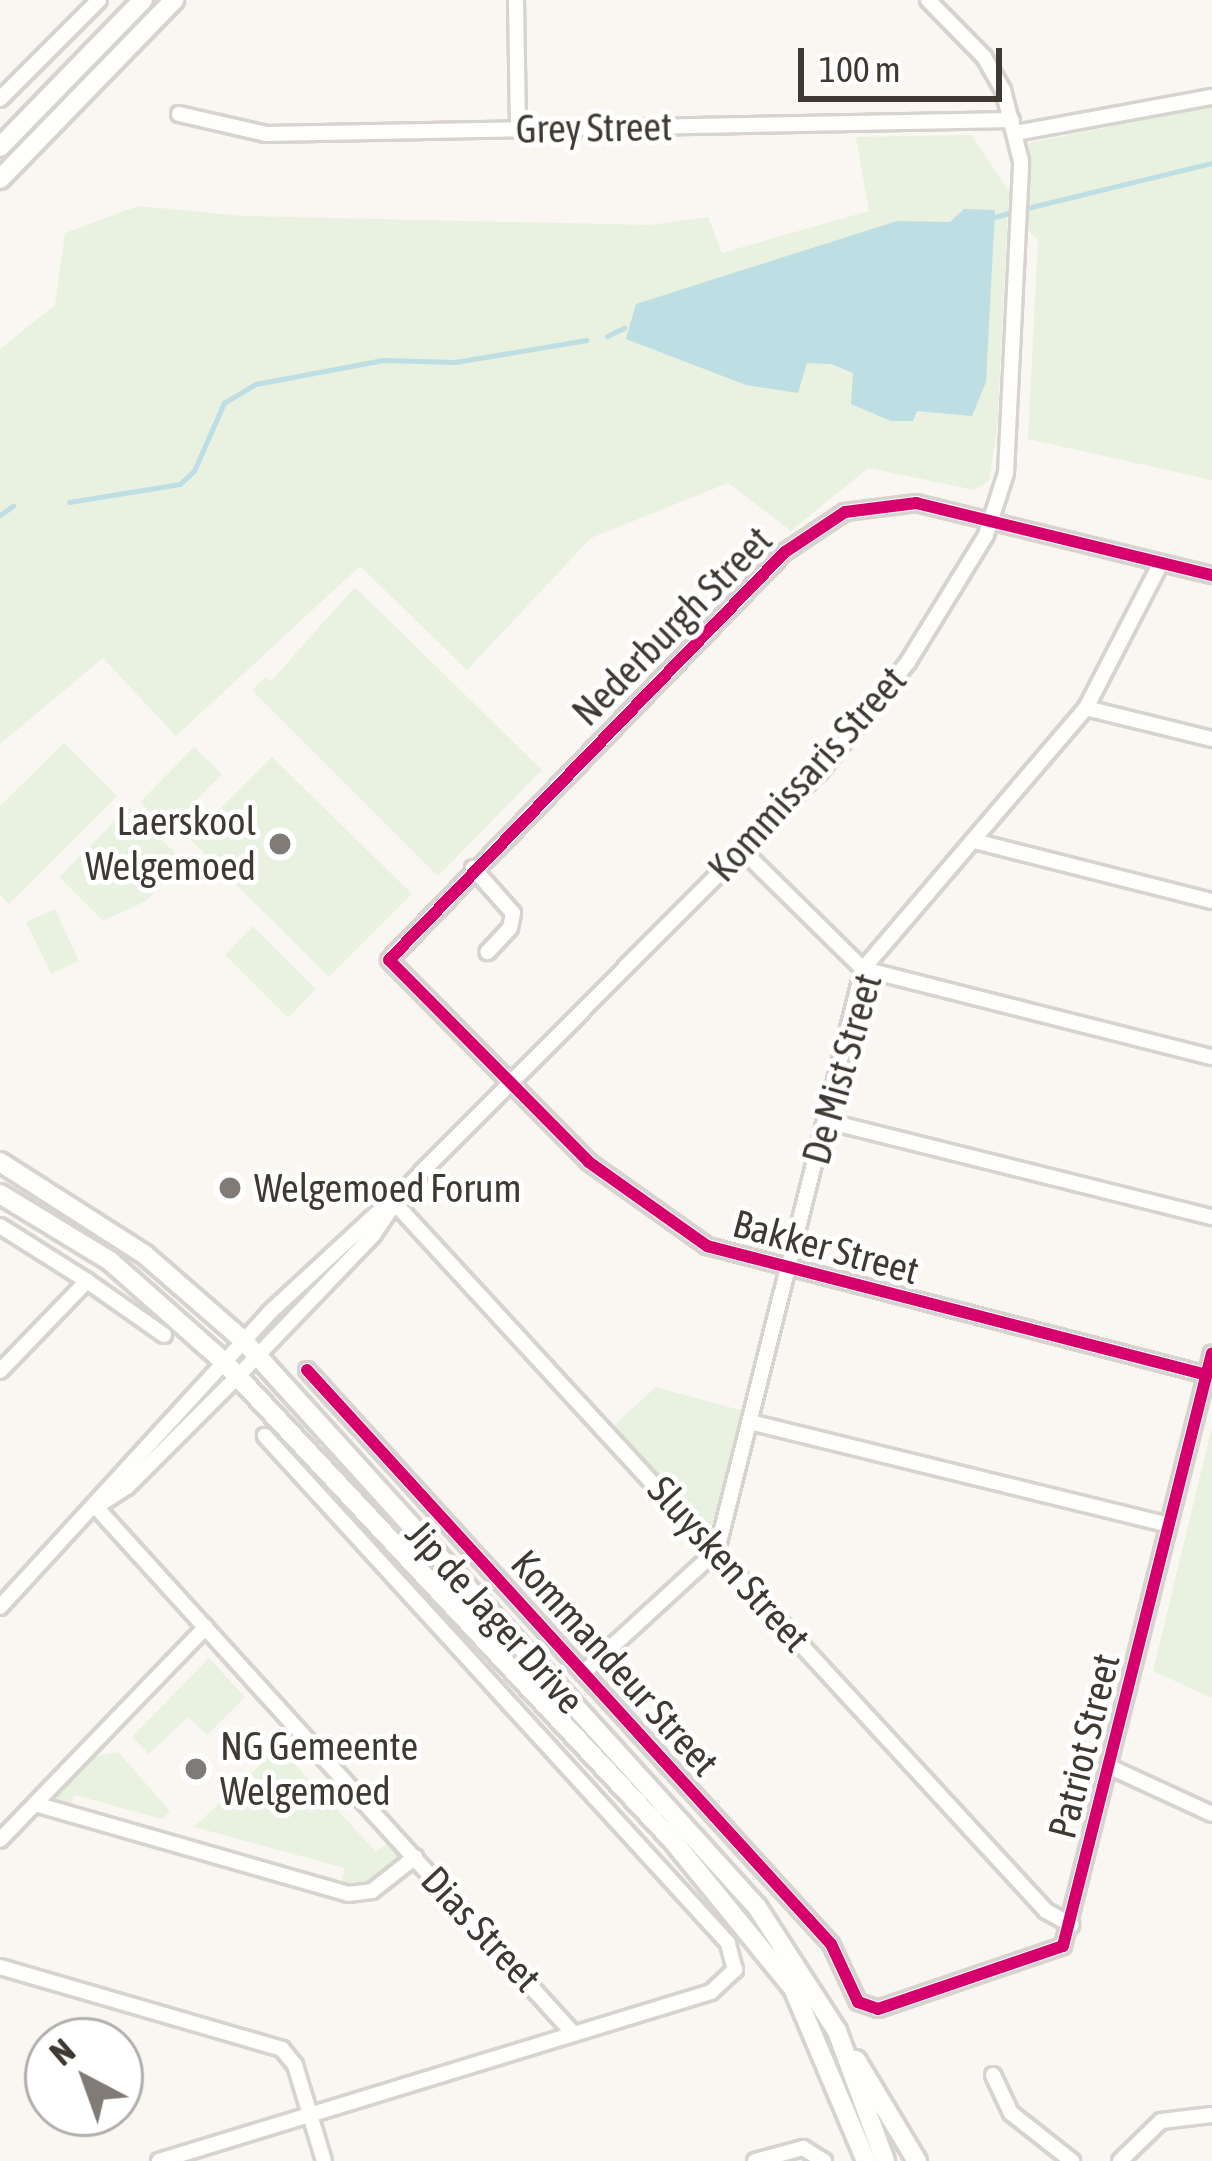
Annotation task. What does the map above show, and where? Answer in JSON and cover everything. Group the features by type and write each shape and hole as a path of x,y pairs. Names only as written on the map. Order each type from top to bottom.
{"main road":[{"path":"0,147 143,0"},
{"path":"0,179 174,0"},
{"name":"Jip de Jager Drive","path":"0,1162 144,1254 250,1348 757,1907 837,2031 885,2161"},
{"name":"Jip de Jager Drive","path":"0,1194 110,1261 231,1369 774,1960 810,2019 866,2161"},
{"path":"837,2031 917,2161"}],"street":[{"path":"0,99 99,0"},
{"path":"516,0 518,129"},
{"name":"Kommissaris Street","path":"0,1607 96,1507 127,1487 250,1348 396,1197 820,772 908,662 993,520 1009,439 1021,206 1014,126 984,57 928,0"},
{"name":"Grey Street","path":"179,114 266,134 1014,126 1212,97"},
{"name":"Nederburgh Street","path":"389,960 473,868 820,525 898,502 993,520 1212,575"},
{"name":"De Mist Street","path":"717,1550 863,969 978,842 1086,708 1161,563"},
{"path":"1086,708 1212,740"},
{"path":"978,842 1212,901"},
{"path":"743,850 863,969 1212,1057"},
{"path":"473,868 513,913 511,928 488,952"},
{"name":"Bakker Street","path":"389,960 510,1083 663,1221 707,1246 1207,1375"},
{"path":"826,1121 1212,1217"},
{"name":"Sluysken Street","path":"396,1197 1046,1911 1071,1924"},
{"path":"0,1226 164,1335"},
{"path":"0,1371 87,1281"},
{"name":"Patriot Street","path":"1071,1924 1212,1353"},
{"name":"Kommandeur Street","path":"307,1370 831,1944 862,2006 878,2009 1040,1960 1063,1946 1071,1924"},
{"path":"750,1422 1169,1526"},
{"path":"159,2161 711,1992 733,1977 728,1942 265,1436"},
{"name":"Dias Street","path":"96,1507 573,2033"},
{"path":"583,1673 717,1550"},
{"path":"0,1840 206,1627"},
{"path":"1110,1767 1212,1814"},
{"path":"35,1804 348,1894 372,1891 415,1857"},
{"path":"0,1967 274,2044 290,2056 324,2161"},
{"path":"993,2074 1011,2113 1072,2161"},
{"path":"1120,2161 1161,2121 1212,2115"},
{"path":"755,2161 803,2148 824,2161"}],"green space":[{"path":"1212,106 1212,480 1028,439 1038,240 1027,230 1029,143"},
{"path":"971,135 1009,191 997,430 989,481 975,490 868,468 791,531 728,483 591,538 467,670 360,566 176,736 103,658 0,744 0,349 55,305 65,233 138,206 243,216 650,225 708,217 722,253 869,211 856,137"},
{"path":"355,587 542,770 438,876 252,690 265,677 271,681"},
{"path":"64,743 117,796 9,904 0,894 0,806"},
{"path":"194,747 222,774 168,829 140,802"},
{"path":"272,757 412,894 329,977 190,839"},
{"path":"129,807 184,862 146,901 103,921 59,877"},
{"path":"55,909 79,961 51,974 26,922"},
{"path":"253,926 316,989 288,1018 225,955"},
{"path":"656,1387 747,1412 711,1526 699,1523 612,1427"},
{"path":"1212,1427 1212,1698 1153,1671"},
{"path":"209,1658 245,1697 207,1735 188,1717 149,1754 132,1737"},
{"path":"279,1747 376,1852 388,1842 402,1857 359,1886 342,1881 345,1868 194,1827"},
{"path":"118,1752 170,1811 162,1819 75,1795 69,1806 58,1802 56,1795 93,1757"}],"water":[{"path":"964,209 995,210 986,382 972,416 917,411 913,421 891,421 851,404 853,373 831,364 807,363 798,393 746,385 626,339 636,304 897,221 950,222"}],"waterway":[{"path":"1023,209 1212,163"},
{"path":"995,217 1012,212"},
{"path":"607,336 624,328"},
{"path":"69,502 180,484 194,471 224,403 256,384 383,360 455,362 586,340"},
{"path":"0,515 13,506"}],"cycle path":[{"path":"1207,1375 707,1246 589,1162 389,960 785,552 845,512 916,503 1212,575"},
{"path":"307,1370 831,1944 858,2002 878,2009 1063,1946 1212,1353"}],"place":[{"name":"Laerskool Welgemoed","path":"280,844"},
{"name":"Welgemoed Forum","path":"230,1188"},
{"name":"NG Gemeente Welgemoed","path":"196,1769"}]}
